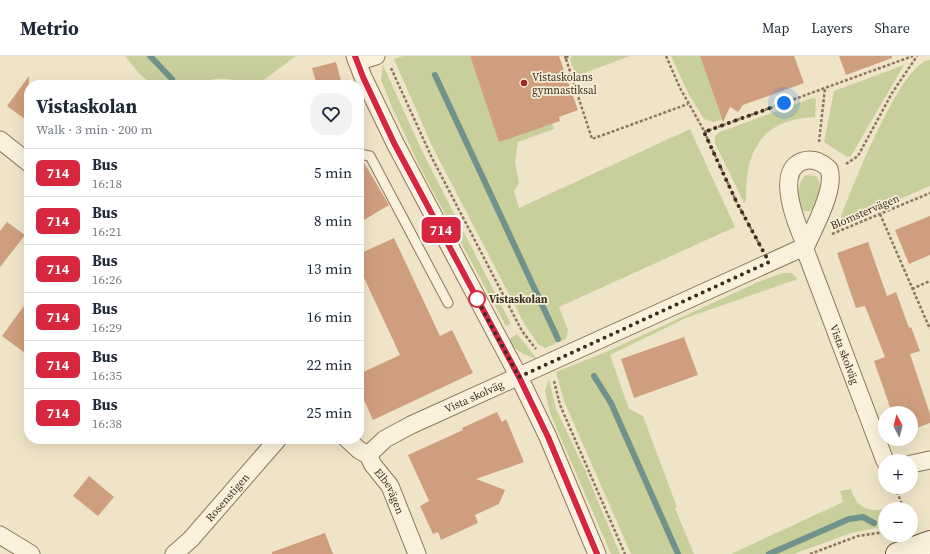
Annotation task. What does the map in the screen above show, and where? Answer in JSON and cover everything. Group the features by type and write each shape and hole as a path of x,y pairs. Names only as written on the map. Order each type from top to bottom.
{"main road":[{"path":"897,554 930,542"}],"street":[{"path":"376,56 356,59 394,143 519,377 548,437 597,554"},
{"path":"0,140 24,159"},
{"name":"Vista skolväg","path":"831,175 824,165 814,161 802,162 792,170 788,184 790,197 805,246 882,454"},
{"path":"805,246 819,220 829,191 831,175"},
{"name":"Vista skolväg","path":"368,455 385,439 411,425 805,246"},
{"name":"Rosenstigen","path":"174,554 191,539 274,444"},
{"name":"Elbevägen","path":"352,444 368,455 373,465 390,486 417,554"},
{"path":"918,463 930,460"},
{"path":"0,534 31,554"}],"lane":[{"path":"364,155 370,156 448,303"}],"path":[{"path":"666,56 672,73 704,132 737,203 769,262"},
{"path":"704,132 913,56"},
{"path":"831,175 858,156 892,93 917,56"},
{"path":"566,57 592,139 688,104"},
{"path":"390,66 432,158 522,332 544,358 547,364 553,378 560,405 625,554"},
{"path":"818,147 825,88"},
{"name":"Blomstervägen","path":"805,246 930,193"},
{"path":"880,214 930,329"},
{"path":"912,289 930,281"},
{"path":"810,554 858,536 878,533"}],"green space":[{"path":"125,56 296,56 264,80 147,80"},
{"path":"403,56 470,56 499,141 552,123 554,129 518,142 515,162 519,183 514,191 519,208 690,129 735,227 559,307 568,330 566,339 545,348 538,344 525,325 432,146 394,59"},
{"path":"572,56 630,56 576,76 570,59"},
{"path":"671,56 700,56 722,120 713,122 704,119 689,95"},
{"path":"930,60 930,186 843,223 841,216 866,155 892,103 905,81 918,66"},
{"path":"383,65 423,153 511,324 506,326 460,241 456,243 454,231 419,165 391,105 381,80"},
{"path":"904,65 851,156 847,157 824,142 834,91"},
{"path":"815,98 816,100 815,117 796,119 781,124 769,131 760,141 753,153 749,167 746,183 746,201 744,203 715,143 715,136 720,132"},
{"path":"806,175 816,176 820,184 814,209 807,211 803,210 798,200 799,186"},
{"path":"783,273 792,273 798,279 686,318 610,355 629,409 643,416 677,507 675,508 694,554 631,554 564,401 556,372 606,352 758,282"},
{"path":"517,334 537,359 523,354 505,341"},
{"path":"549,379 556,409 585,470 620,554 611,554 550,413 545,391"},
{"path":"851,489 859,504 868,509 878,510 878,527 851,533 794,554 731,554 843,502 840,491"}],"building":[{"name":"Vistaskolans gymnastiksal","path":"470,56 559,56 578,110 559,117 560,121 499,142"},
{"path":"700,56 794,56 804,83 743,105 738,112 730,107 723,122"},
{"path":"839,56 892,56 892,58 846,75"},
{"path":"336,62 341,80 316,80 312,68"},
{"path":"24,83 24,118 7,106"},
{"path":"364,163 389,205 364,220"},
{"path":"930,216 930,255 909,264 895,230"},
{"path":"7,222 24,234 24,236 0,267 0,231"},
{"path":"394,238 440,336 452,330 473,373 373,420 364,400 364,372 400,355 364,278 364,252"},
{"path":"868,242 887,296 896,292 909,328 911,327 920,351 910,354 930,414 930,423 918,427 918,406 890,406 874,361 885,357 865,306 856,308 837,253"},
{"path":"24,306 24,352 2,336"},
{"path":"684,337 698,375 634,398 621,359"},
{"path":"497,412 502,422 506,419 524,462 476,479 505,490 499,504 475,515 478,523 441,540 438,532 433,534 420,506 429,501 408,455 463,430 462,428"},
{"path":"89,476 114,497 98,516 73,496"},
{"path":"325,533 333,554 272,554 272,552"}],"waterway":[{"path":"150,56 172,79"},
{"path":"435,75 558,339"},
{"path":"594,376 611,403 678,554"},
{"path":"769,554 849,519 863,517 874,523"}],"bus line":[{"name":"714","path":"355,56 363,77 394,143 519,377 548,437 597,554"}],"place":[{"name":"Vistaskolans gymnastiksal","path":"524,83"},
{"name":"Vistaskolan","path":"477,299"}],"route":[{"path":"477,299 474,294 519,377 769,262 737,203 704,132 784,103"}]}
